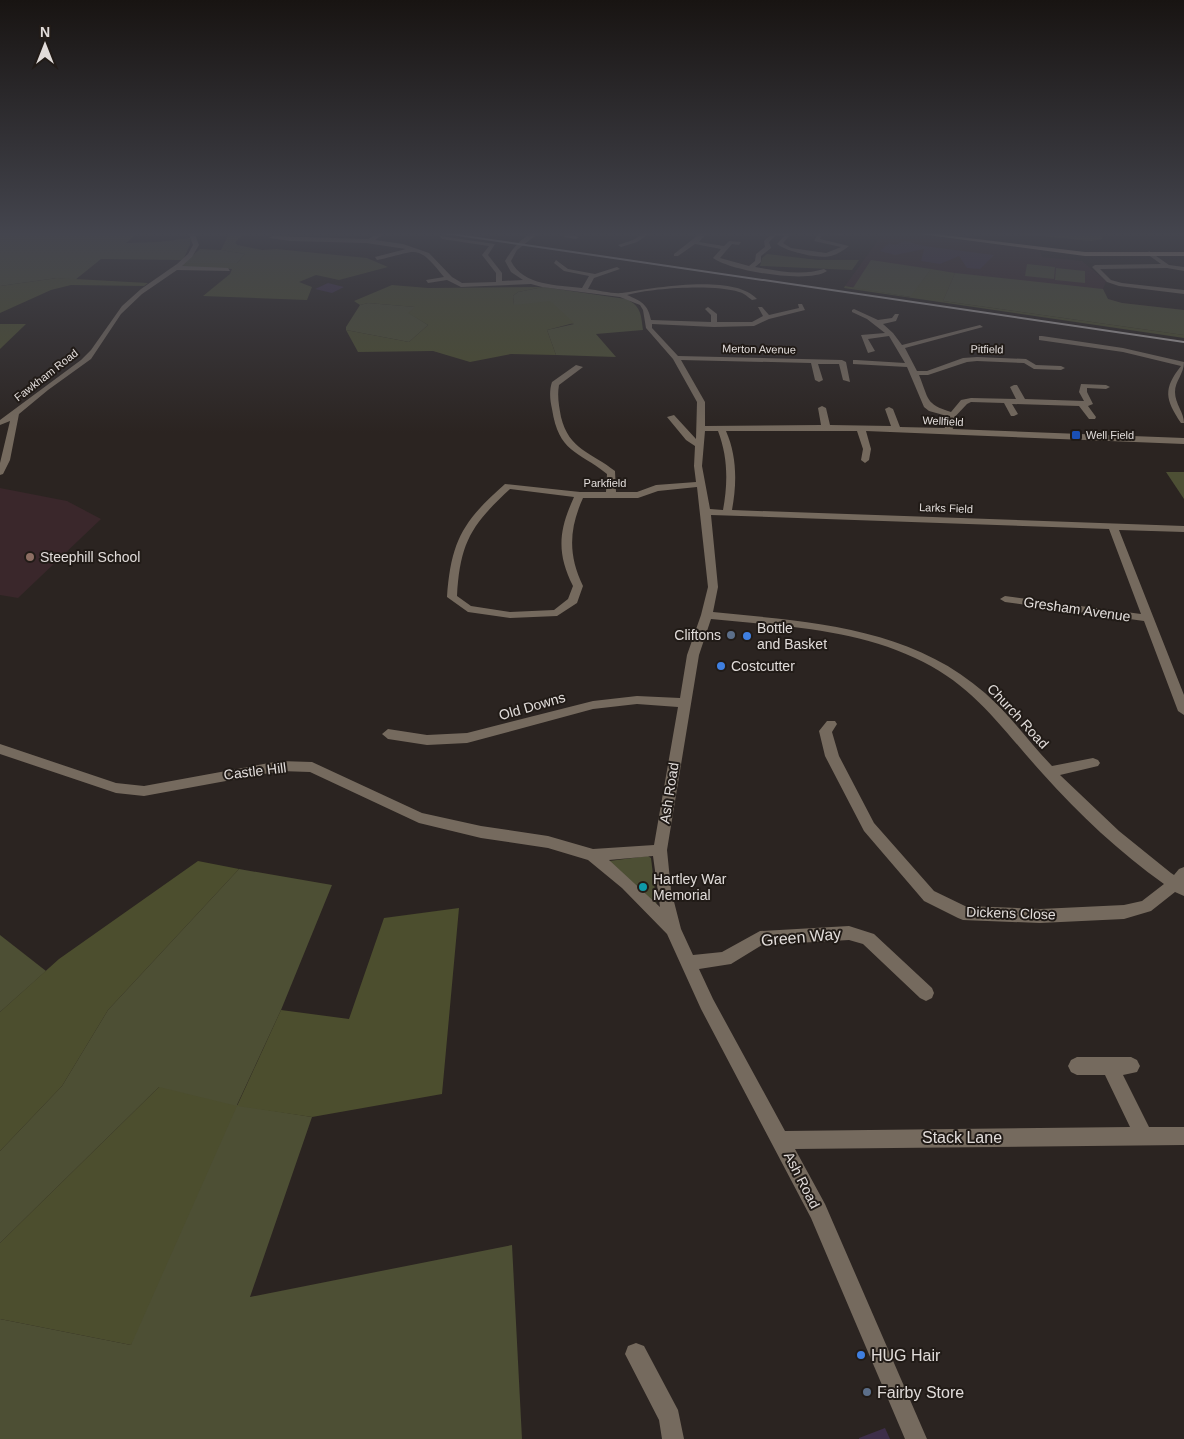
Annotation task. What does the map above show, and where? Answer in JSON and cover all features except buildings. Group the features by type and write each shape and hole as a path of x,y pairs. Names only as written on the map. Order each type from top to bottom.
{"street":[{"name":"Fawkham Road","path":"0,423 16,414 44,389 88,357 99,344 113,319 133,299"},
{"name":"Ash Road","path":"631,299 642,304 654,334 676,358 701,402 700,484 706,512 712,587 707,615 693,655 660,850 663,882 673,929 711,1012 818,1210 916,1439"},
{"path":"648,322 714,325 748,324 767,317 803,309 800,305"},
{"path":"760,308 767,317"},
{"path":"708,309 714,314 714,325"},
{"path":"854,311 880,322 902,347 926,405 932,409 953,415"},
{"path":"880,322 894,320 897,315"},
{"path":"902,347 980,328"},
{"path":"871,351 864,337 891,334"},
{"path":"1042,338 1107,347 1184,366 1172,381 1170,390 1174,406 1184,421"},
{"name":"Merton Avenue","path":"676,358 842,362 847,380"},
{"name":"Pitfield","path":"912,369 928,373 966,360 977,359 1026,361 1034,367 1061,368"},
{"path":"814,361 819,380"},
{"path":"856,362 912,369"},
{"path":"578,367 555,384 554,392 558,424 562,438 572,449 599,460 612,472 611,494"},
{"path":"950,433 947,421 964,402 971,400 1089,404 1083,392 1084,386 1106,387"},
{"path":"1014,387 1022,402"},
{"path":"1172,395 1184,396"},
{"path":"1006,401 1014,414"},
{"path":"1082,404 1092,417"},
{"path":"822,408 826,428"},
{"path":"890,409 896,430"},
{"path":"0,472 6,460 16,414"},
{"path":"671,417 689,438 699,445"},
{"path":"721,428 728,443 730,455 731,484 727,513"},
{"name":"Wellfield","path":"701,429 826,428 1184,441"},
{"path":"861,430 867,449 865,460"},
{"name":"Parkfield","path":"580,495 571,513 564,551 569,569 578,586 573,601 557,613 510,615 468,609 452,597 453,570 459,543 487,504 508,486 580,495 638,495 656,488 700,484"},
{"name":"Larks Field","path":"706,512 1184,529"},
{"name":"Gresham Avenue","path":"1113,527 1184,711"},
{"name":"Gresham Avenue","path":"1005,599 1148,618"},
{"name":"Church Road","path":"707,615 843,629 909,650 939,665 970,687 1002,716 1049,772 1116,837 1181,883"},
{"name":"Old Downs","path":"388,734 427,740 467,738 506,730 593,705 637,700 684,703"},
{"name":"Dickens Close","path":"831,724 825,731 832,756 869,827 929,896 963,913 1040,916 1124,912 1146,906 1181,883"},
{"name":"Castle Hill","path":"0,749 116,788 144,791 280,766 312,767 419,818 482,832 548,842 593,855 660,850"},
{"path":"1049,772 1093,763"},
{"name":"Castle Hill","path":"593,855 627,884 673,929"},
{"name":"Green Way","path":"689,964 725,959 760,938 849,933 868,939 926,993"},
{"path":"1077,1066 1131,1066"},
{"path":"1110,1066 1144,1136"},
{"name":"Stack Lane","path":"781,1140 1184,1136"},
{"path":"636,1354 670,1418 673,1439"}],"shaded area":[{"path":"936,299 1109,299 1122,303 1184,310 1184,335"},
{"name":"Steephill School","path":"0,488 67,501 101,519 18,598 0,595"}],"green space":[{"path":"0,299 31,299 0,313"},
{"path":"358,299 513,299 514,305 550,301 574,323 547,330 556,355 511,354 470,362 433,351 358,352 346,330 409,342 428,325 408,313 415,307 368,303 360,305 354,301"},
{"path":"513,299 626,299 635,305 639,311 643,330 596,334 616,357 556,355 547,330 574,324 514,305"},
{"path":"920,299 944,299 943,301 1184,335 1184,338"},
{"path":"944,299 1109,299 1122,303 1184,310 1184,335 943,301"},
{"path":"368,303 416,307 409,313 428,325 409,342 346,330 360,305"},
{"path":"0,324 26,324 0,349"},
{"path":"1166,472 1184,472 1184,499"},
{"path":"648,856 651,858 657,908 609,861"},
{"path":"198,861 239,869 108,1010 62,1086 0,1151 0,1012 59,959"},
{"path":"239,869 332,885 281,1010 237,1105 312,1117 250,1297 512,1245 522,1439 0,1439 0,1319 131,1345 159,1087 0,1243 0,1151 62,1086 108,1010"},
{"path":"459,908 442,1094 312,1117 237,1106 281,1010 349,1019 384,918"},
{"path":"0,935 46,971 0,1012"},
{"path":"159,1087 237,1106 131,1345 0,1319 0,1243"}],"railway":[{"path":"893,299 1184,342"}],"place":[{"name":"Well Field","path":"1076,435"},
{"name":"Steephill School","path":"30,557"},
{"name":"Cliftons","path":"731,635"},
{"name":"Bottle and Basket","path":"747,636"},
{"name":"Costcutter","path":"721,666"},
{"name":"Hartley War Memorial","path":"643,887"},
{"name":"HUG Hair","path":"861,1355"},
{"name":"Fairby Store","path":"867,1392"}]}
